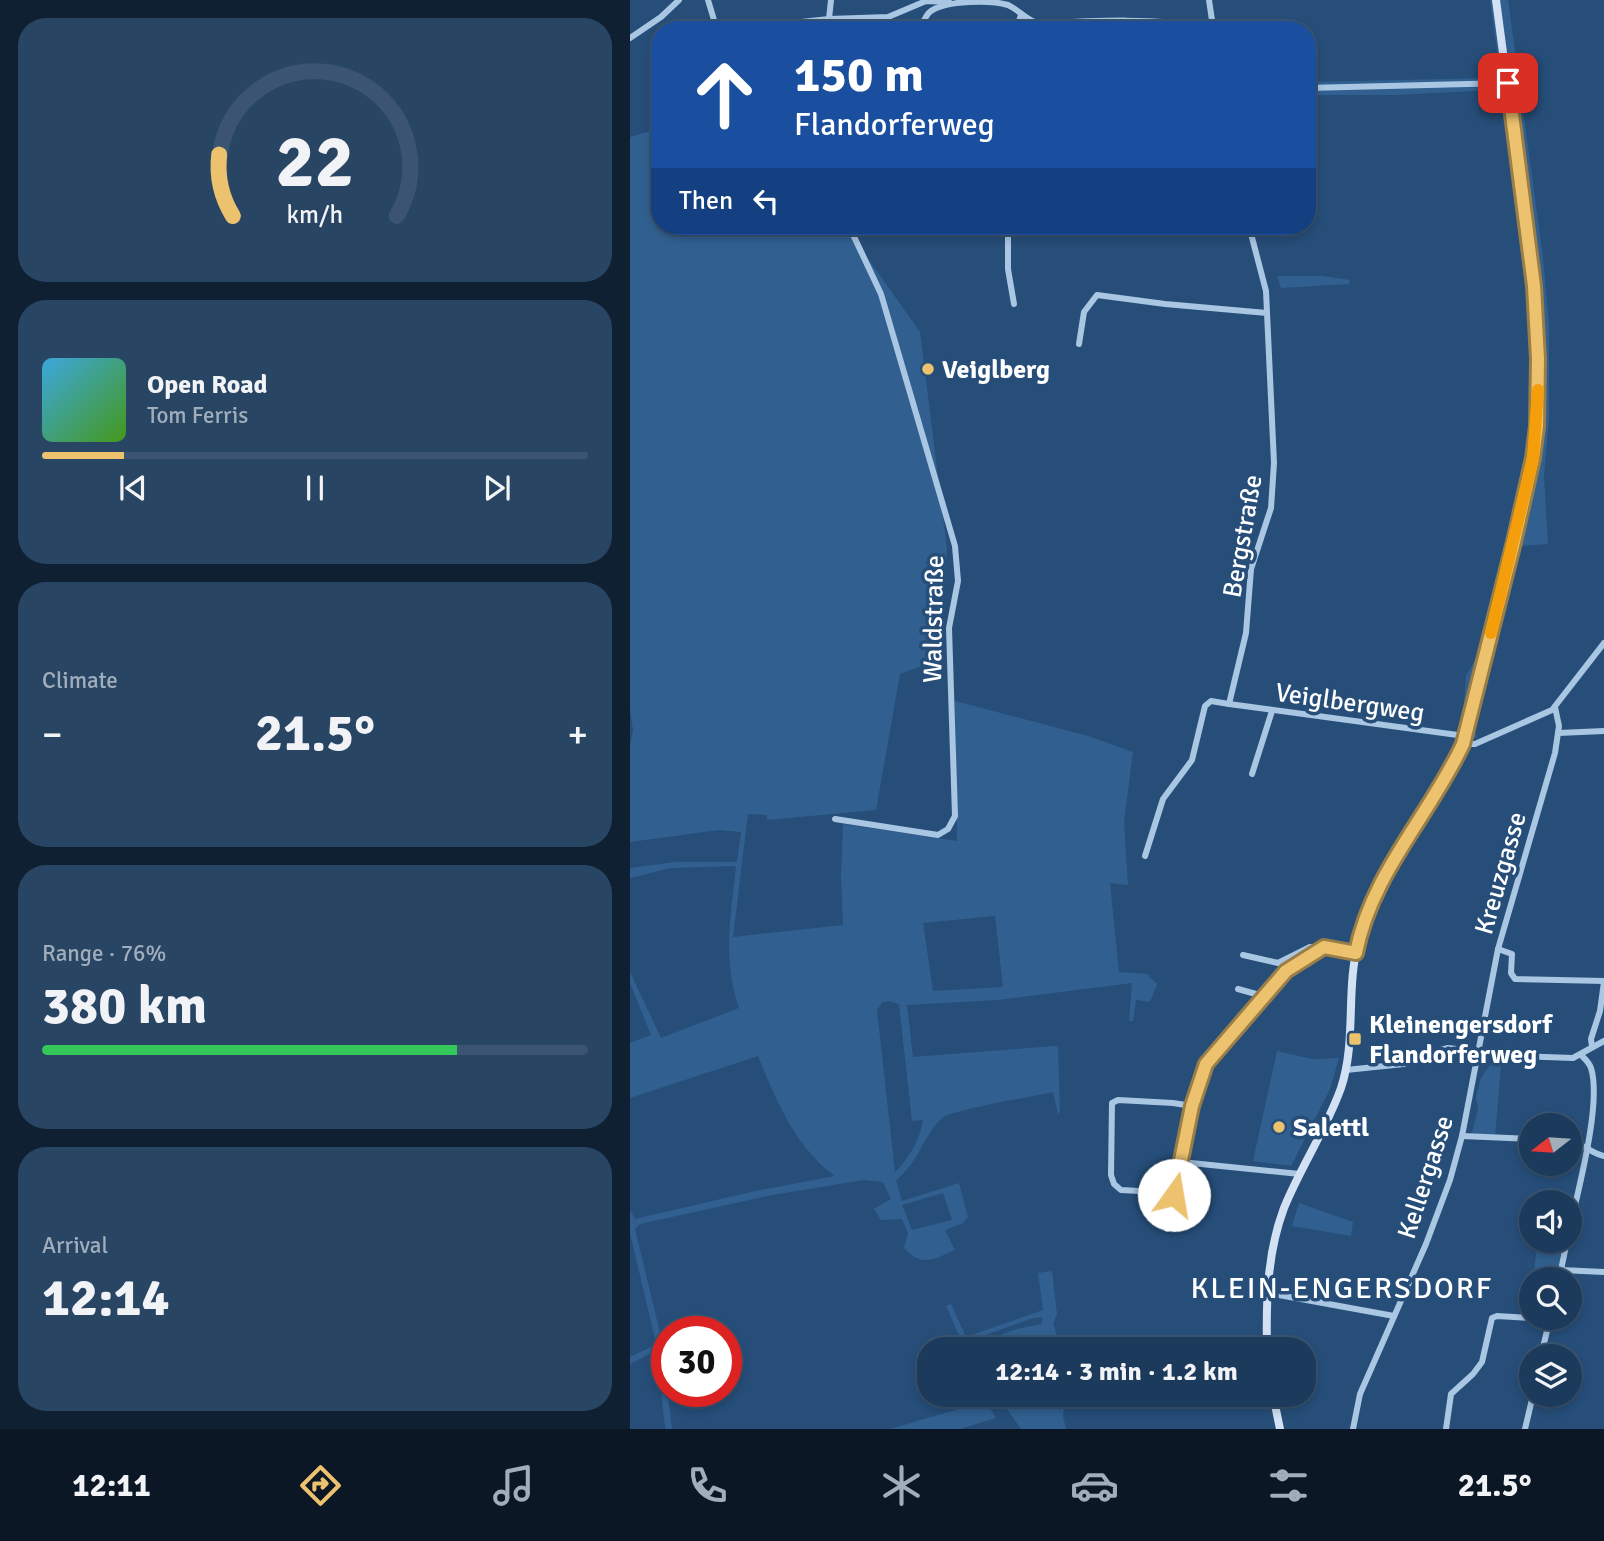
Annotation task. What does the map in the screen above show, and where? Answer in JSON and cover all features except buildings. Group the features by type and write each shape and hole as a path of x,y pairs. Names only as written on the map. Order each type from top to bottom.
{"main road":[{"path":"1267,1337 1270,1262 1277,1231 1300,1174 1331,1114 1346,1069 1356,953 1367,918 1389,868 1451,767 1464,740 1533,458 1537,426 1538,348 1534,286 1496,0"},
{"path":"1275,1407 1280,1429"}],"street":[{"path":"655,21 679,0"},
{"path":"708,0 714,21"},
{"path":"829,19 831,0"},
{"path":"1209,0 1213,21"},
{"path":"810,21 888,16 907,11 926,1 1002,3 1031,21"},
{"path":"924,21 929,12 954,2"},
{"path":"1019,21 1021,15"},
{"path":"1085,21 1157,21"},
{"path":"630,38 651,24"},
{"path":"1316,88 1508,83"},
{"name":"Waldstraße","path":"835,819 938,835 948,829 955,816 949,628 958,581 955,546 881,295 853,235"},
{"path":"1008,235 1008,268 1014,304"},
{"name":"Bergstraße","path":"1229,704 1246,633 1251,569 1269,516 1273,488 1274,458 1265,281 1252,235"},
{"path":"1079,344 1084,312 1097,295 1267,313"},
{"path":"1464,740 1475,744 1555,708 1604,643"},
{"path":"1145,856 1161,803 1192,760 1205,706 1211,701 1229,704"},
{"name":"Veiglbergweg","path":"1229,704 1464,740"},
{"name":"Kreuzgasse","path":"1479,1051 1498,949 1551,766 1558,733 1555,708"},
{"path":"1252,774 1272,711"},
{"path":"1558,733 1604,731"},
{"path":"1243,955 1278,963 1310,947 1356,953"},
{"path":"1167,1229 1192,1106 1203,1069 1220,1045 1293,965 1324,947"},
{"path":"1498,949 1512,954 1511,973 1514,979 1604,981 1591,1039 1592,1048"},
{"path":"1238,989 1263,996"},
{"path":"1346,1069 1404,1064 1443,1049 1573,1058 1604,1041"},
{"name":"Kellergasse","path":"1353,1429 1360,1394 1426,1244 1450,1180 1479,1051"},
{"path":"1579,1190 1588,1149 1593,1084 1590,1066 1581,1055"},
{"path":"1174,1187 1158,1192 1122,1190 1114,1185 1111,1175 1110,1107 1113,1101 1118,1100 1173,1102 1192,1106"},
{"path":"1462,1136 1519,1138"},
{"path":"1582,1144 1595,1154 1604,1156"},
{"path":"1181,1162 1300,1174"},
{"path":"1582,1271 1604,1272"},
{"path":"1268,1293 1394,1316"},
{"path":"1446,1429 1449,1400 1455,1389 1473,1374 1482,1362 1492,1318 1497,1315 1519,1317"},
{"path":"1525,1429 1530,1407"}],"shaded area":[{"path":"1490,0 1508,0 1543,257 1549,324 1549,418 1544,476 1548,544 1520,546 1474,729 1477,738 1457,737 1462,729 1466,676 1477,656 1527,456 1531,406 1529,301 1507,127 1494,90 1395,95 1316,95 1316,82 1495,78 1500,73"},
{"path":"651,131 651,235 851,235 920,332 947,549 941,659 900,674 876,810 767,820 767,815 748,814 733,937 843,925 843,824 957,841 955,701 1088,736 1133,752 1124,822 1128,885 1110,883 1119,972 1147,974 1157,984 1150,1002 1136,1000 1133,1021 1129,1021 1132,983 998,1000 907,1005 913,1057 1058,1047 1058,1114 1053,1092 947,1115 935,1126 910,1166 896,1180 902,1201 959,1183 968,1217 963,1223 945,1230 955,1250 928,1260 911,1254 904,1248 908,1233 902,1219 881,1220 874,1209 891,1199 883,1182 864,1180 772,1195 640,1224 635,1229 656,1316 651,1316 651,1322 630,1233 630,1210 635,1219 755,1191 835,1176 809,1151 788,1122 758,1056 630,1098 630,1043 651,1035 630,983 630,972 661,1038 739,1008 729,955 736,866 671,868 630,878 630,868 675,862 737,862 741,832 719,830 630,842 630,746 633,730 630,709 630,137","holes":["995,916 1003,987 933,991 923,923","882,1002 899,1004 912,1121 923,1120 913,1148 895,1172 877,1010","943,1193 952,1220 912,1230 902,1205"]},
{"path":"1277,276 1322,276 1350,280 1349,284 1281,288"},
{"path":"1277,1051 1312,1059 1339,1058 1330,1089 1291,1166 1253,1161"},
{"path":"1490,1065 1501,1066 1495,1137 1471,1136 1478,1110 1476,1097 1481,1078"},
{"path":"1299,1203 1353,1222 1351,1236 1292,1226"},
{"path":"1536,1253 1564,1253 1561,1267 1535,1267"},
{"path":"1052,1271 1057,1314 1053,1323 1057,1337 995,1337 1042,1324 1042,1317 980,1337 966,1337 1043,1310 1038,1273"},
{"path":"951,1304 966,1337 960,1337 946,1306"},
{"path":"651,1347 651,1353 630,1364 630,1357"},
{"path":"663,1407 669,1407 672,1429 666,1429"},
{"path":"965,1407 990,1407 996,1418 960,1429 890,1429"},
{"path":"1005,1407 1064,1407 1066,1429 1021,1429"}],"slow traffic":[{"path":"1491,633 1533,458 1538,390"}],"place":[{"name":"Veiglberg","path":"928,369"},
{"name":"Kleinengersdorf Flandorferweg","path":"1355,1039"},
{"name":"Salettl","path":"1279,1127"}],"district":[{"name":"KLEIN-ENGERSDORF","path":"1342,1288"}],"route":[{"path":"1174,1195 1192,1106 1206,1064 1293,965 1324,947 1356,953 1367,918 1392,861 1463,744 1514,542 1533,458 1537,426 1538,359 1534,286 1508,83"}]}
